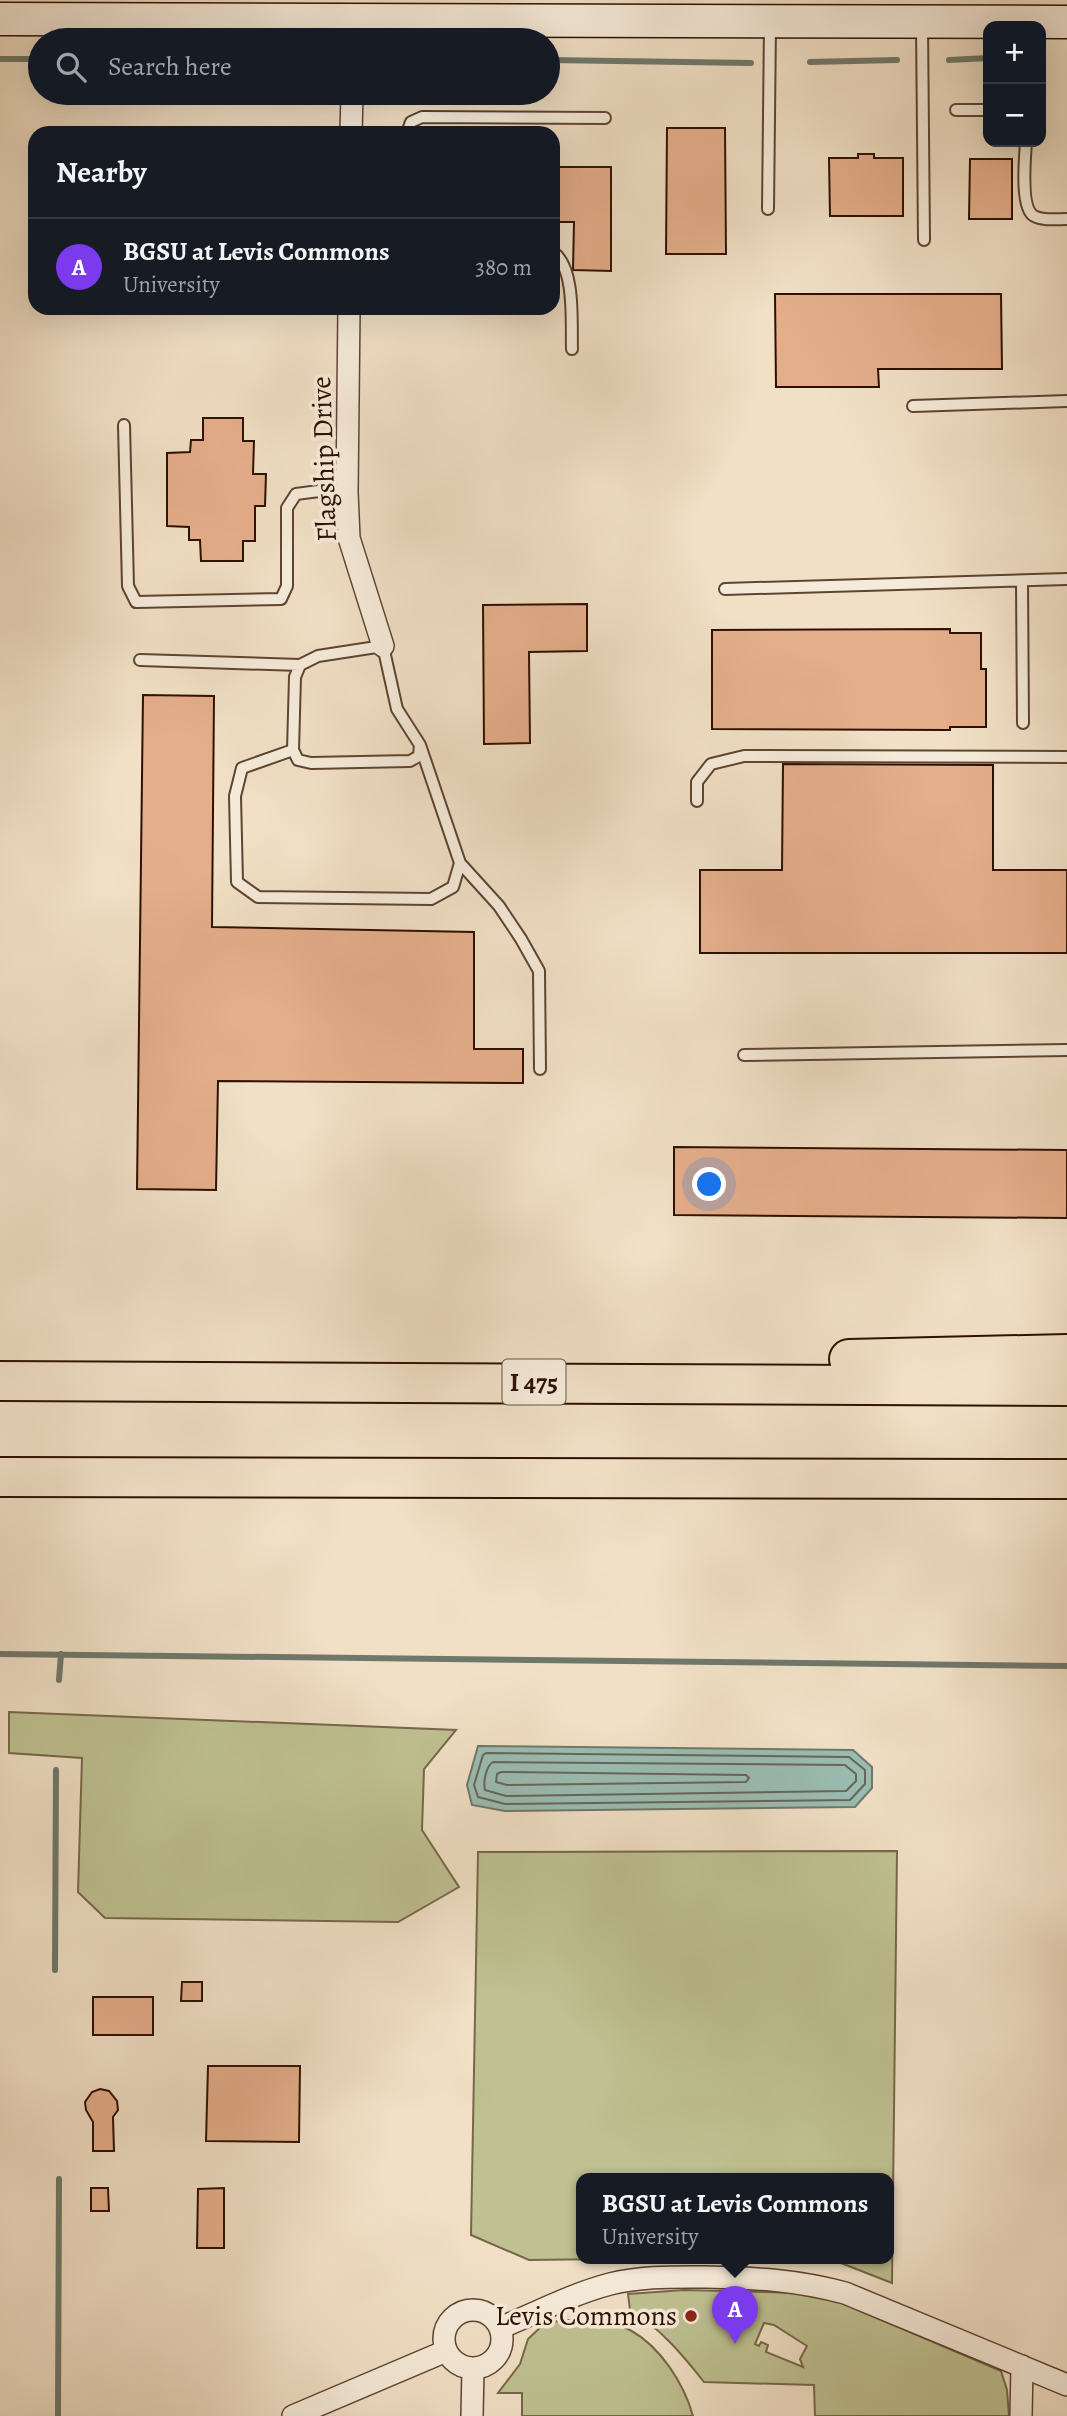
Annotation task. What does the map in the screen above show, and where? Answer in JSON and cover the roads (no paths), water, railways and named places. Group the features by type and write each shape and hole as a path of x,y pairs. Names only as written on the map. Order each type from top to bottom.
{"highway":[{"path":"306,1381 849,1359 1067,1354"},
{"name":"I 475","path":"0,1381 1067,1386"},
{"path":"0,1477 1067,1479"},
{"path":"965,1479 1067,1486"}],"street":[{"path":"0,19 365,23 922,22 974,16 1067,22"},
{"path":"351,126 352,105"},
{"name":"Flagship Drive","path":"349,315 349,538 383,646"},
{"path":"500,2328 579,2294 641,2278 774,2279 808,2283 845,2293 1067,2385"},
{"path":"477,2310 484,2312 496,2321 500,2328 502,2340 495,2357 483,2366 473,2368 457,2363 446,2351 446,2329 461,2313 477,2310"},
{"path":"293,2416 446,2351"},
{"path":"1021,2366 1021,2416"},
{"path":"472,2416 473,2368"}],"lane":[{"path":"768,209 770,21"},
{"path":"922,22 924,240"},
{"path":"956,110 983,110"},
{"path":"410,126 411,122 422,117 606,118"},
{"path":"1026,147 1025,204 1031,215 1040,219 1067,219"},
{"path":"560,259 570,292 572,349"},
{"path":"913,406 1067,401"},
{"path":"124,425 128,586 136,602 281,599 287,586 287,508 296,494 347,492"},
{"path":"725,589 1067,579"},
{"path":"1021,581 1023,723"},
{"path":"140,660 300,665 318,656 383,646 397,709 420,745 460,863 499,906 539,971 540,1069"},
{"path":"300,665 295,677 293,750 298,760 311,763 410,761 419,755 420,745"},
{"path":"293,750 242,768 235,796 237,882 258,897 431,899 453,887 460,863"},
{"path":"697,801 697,782 711,764 744,756 1067,758"},
{"path":"744,1055 1067,1050"}],"water":[{"path":"478,1746 853,1750 872,1767 872,1788 855,1807 505,1811 472,1805 467,1785"}],"waterway":[{"path":"949,60 983,58"},
{"path":"0,59 28,59"},
{"path":"560,60 751,63"},
{"path":"810,62 897,60"},
{"path":"0,1654 1067,1666"},
{"path":"59,1680 61,1654"},
{"path":"55,1970 56,1770"},
{"path":"58,2416 59,2179"}],"place":[{"name":"Levis Commons","path":"691,2316"},
{"name":"BGSU at Levis Commons","path":"735,2344"}]}
